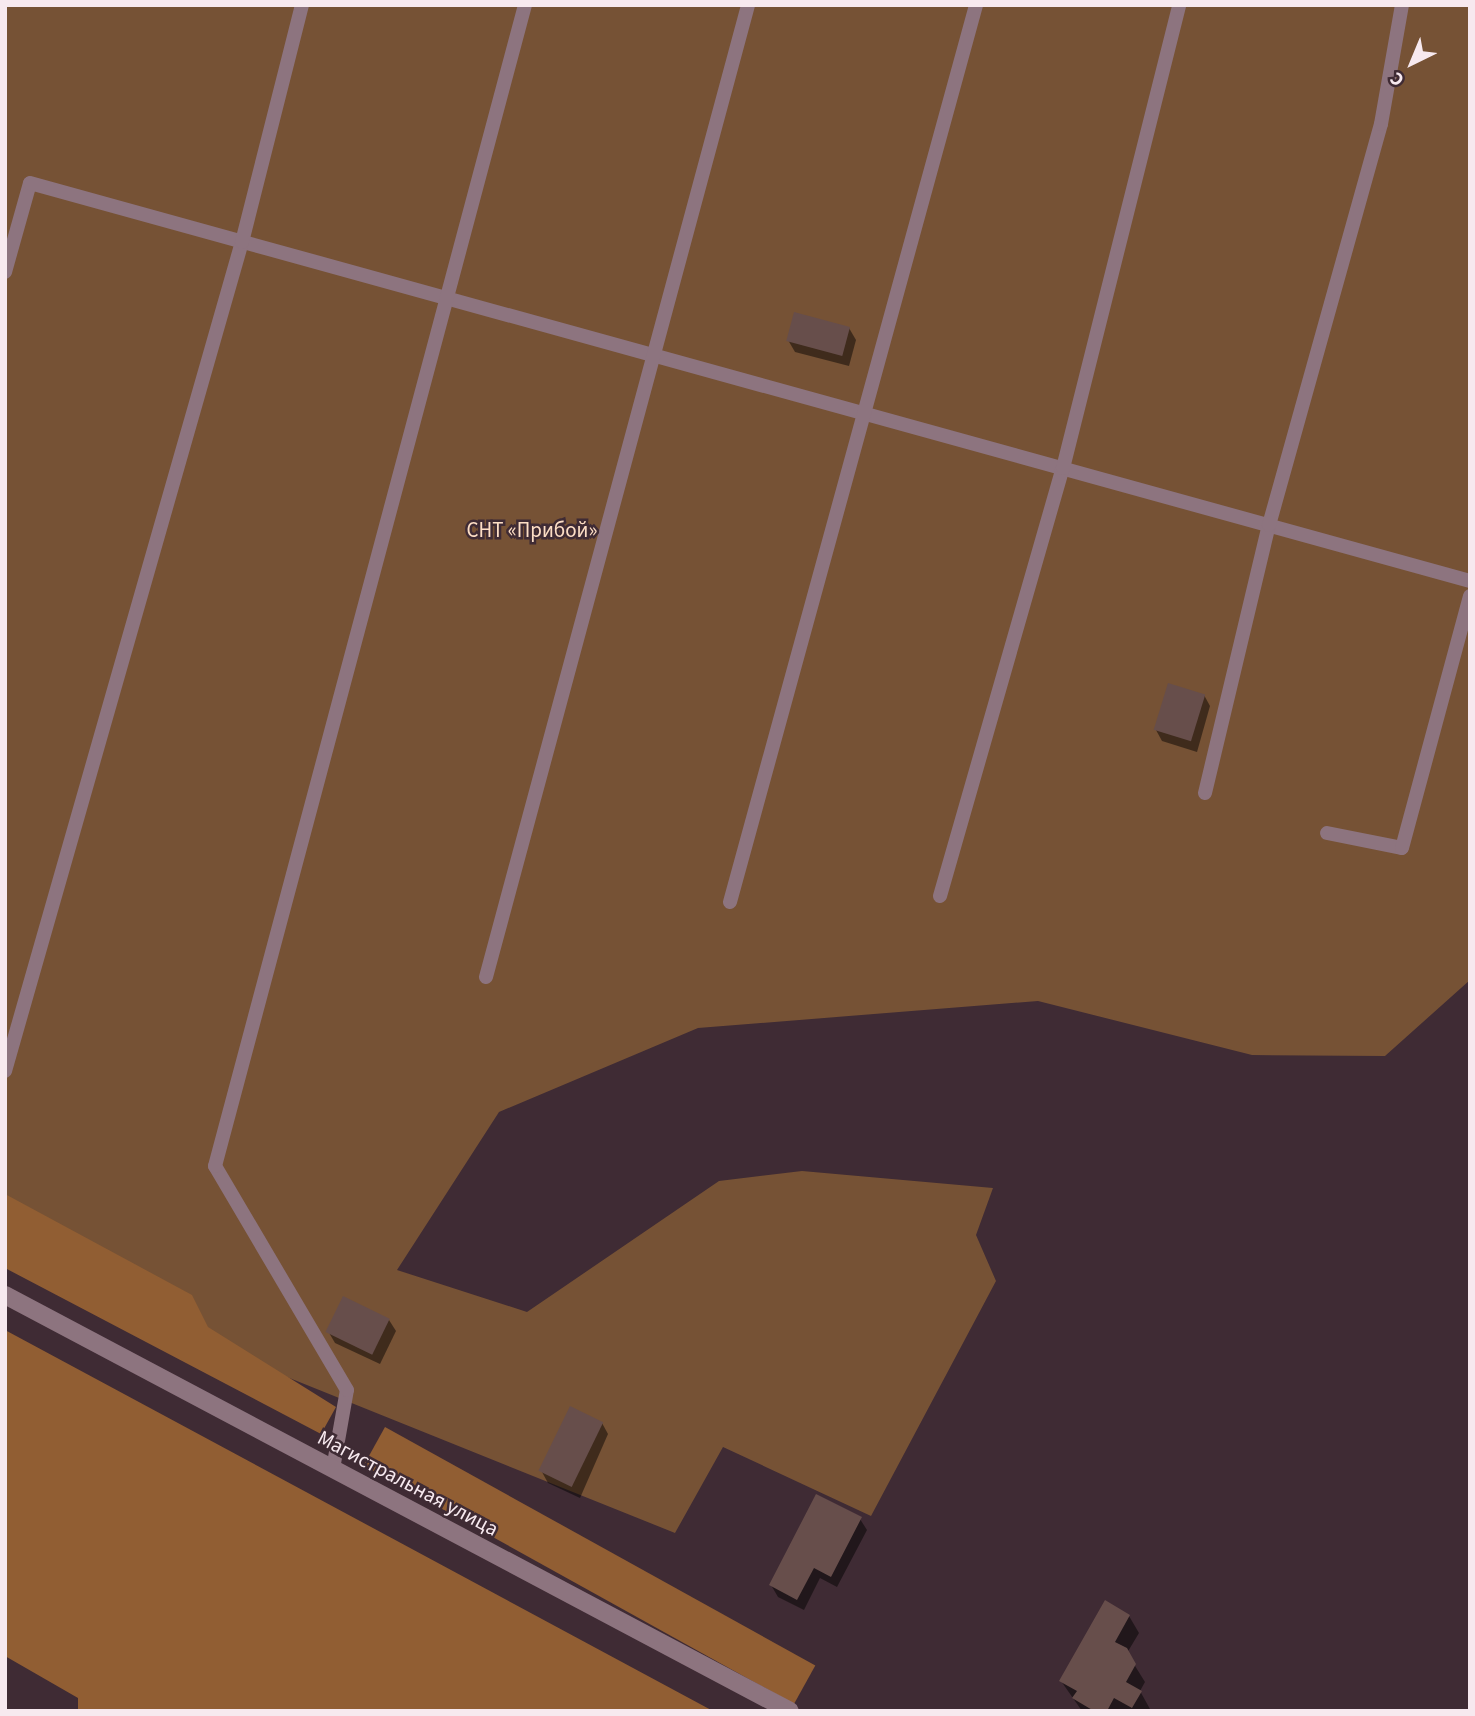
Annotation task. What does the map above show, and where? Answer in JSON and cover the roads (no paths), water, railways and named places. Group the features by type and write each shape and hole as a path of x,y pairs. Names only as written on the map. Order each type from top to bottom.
{"street":[{"name":"Магистральная улица","path":"5,1295 790,1711"}],"lane":[{"path":"5,1071 242,242 302,5"},
{"path":"333,1469 347,1390 215,1166 525,5"},
{"path":"486,977 748,5"},
{"path":"730,902 976,5"},
{"path":"940,895 1063,468 1179,5"},
{"path":"1205,793 1269,525 1381,124 1402,5"},
{"path":"5,272 30,183 1470,581"},
{"path":"1327,833 1402,848 1470,596"}],"park label":[{"name":"СНТ «Прибой»","path":"532,530"}]}
